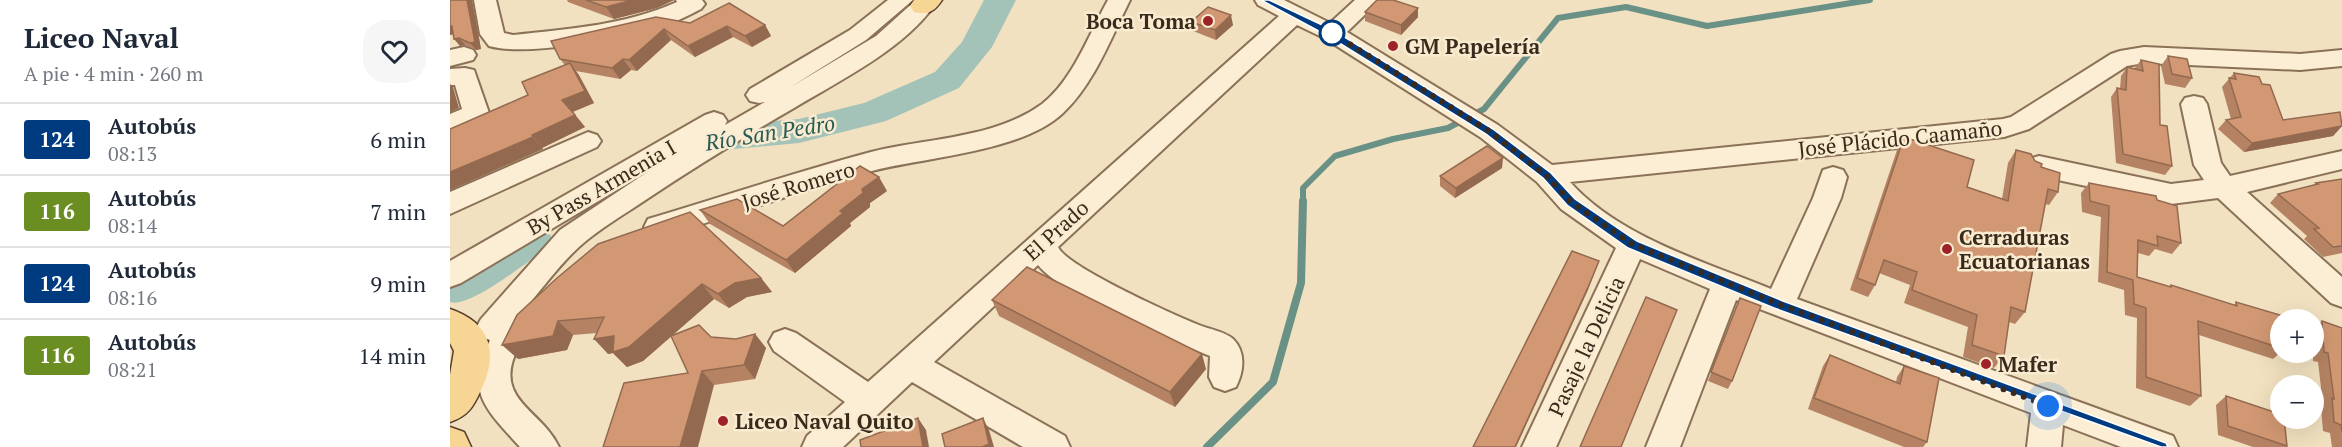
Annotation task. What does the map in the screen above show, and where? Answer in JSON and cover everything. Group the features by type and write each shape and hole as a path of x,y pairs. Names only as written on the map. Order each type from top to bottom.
{"main road":[{"path":"450,324 468,336 474,352 466,382 450,406"}],"street":[{"path":"485,0 492,34 496,41 513,44 584,35 657,20 693,4 687,0"},
{"name":"José Romero","path":"636,234 874,162 989,138 1036,119 1052,110 1071,85 1119,0"},
{"path":"1266,0 1332,33 1489,131 1547,176 1571,202 1632,244 1779,304 2161,447"},
{"path":"1332,33 1370,0"},
{"name":"By Pass Armenia I","path":"450,275 830,53 880,19 920,2"},
{"name":"By Pass Armenia I","path":"474,352 540,270 570,238 710,145 856,60 884,41 920,2"},
{"name":"El Prado","path":"819,447 1294,15"},
{"name":"José Plácido Caamaño","path":"1547,176 2004,128 2020,123 2120,59 2144,55 2300,62 2342,58"},
{"path":"450,77 465,76 476,113 450,124"},
{"path":"2194,104 2208,165 2224,187 2340,290"},
{"path":"450,204 588,141"},
{"path":"2039,166 2171,194 2224,187 2342,160"},
{"path":"1779,304 1827,198 1833,177"},
{"path":"1042,242 1048,257 1055,265 1075,278 1186,333 1221,347 1227,356 1226,377"},
{"name":"Pasaje la Delicia","path":"1539,447 1632,244"},
{"path":"542,447 496,394 495,368 505,343 520,319 556,282 584,260"},
{"path":"1663,447 1728,283"},
{"path":"785,342 869,401"},
{"path":"909,364 1053,447"},
{"path":"2044,447 2048,406"}],"building":[{"path":"450,0 467,0 475,42 454,39 452,26 450,26"},
{"path":"586,0 633,0 606,7"},
{"path":"1377,0 1393,0 1418,8 1401,25 1365,12"},
{"path":"729,3 765,25 745,36 727,26 688,46 664,29 629,60 623,59 612,68 560,59 551,41 656,17 690,23"},
{"path":"1208,7 1231,15 1215,30 1191,22"},
{"path":"2168,56 2187,59 2192,78 2172,74"},
{"path":"2141,60 2159,64 2160,125 2167,126 2172,166 2123,154 2117,88 2126,90 2127,67 2143,71"},
{"path":"570,63 585,91 562,100 575,115 532,135 533,137 450,172 450,129 528,95 522,82"},
{"path":"2234,73 2259,77 2262,84 2270,85 2283,120 2340,112 2342,126 2252,143 2226,120 2241,117 2229,78 2236,79"},
{"name":"Cerraduras Ecuatorianas","path":"1904,137 1974,160 1967,187 2008,201 2016,150 2031,154 2035,161 2042,164 2041,167 2060,173 2058,192 2048,189 2025,312 2011,307 2004,356 1972,345 1977,315 1912,290 1917,272 1884,260 1875,285 1857,278"},
{"path":"1487,146 1503,158 1456,188 1440,176"},
{"path":"860,166 879,177 862,189 863,193 840,211 843,213 786,260 700,210 737,199 783,226"},
{"path":"2342,179 2342,246 2333,247 2314,229 2319,228 2278,194 2318,184 2316,183"},
{"path":"2089,183 2156,196 2157,200 2177,206 2181,243 2157,236 2158,246 2138,240 2137,277 2237,306 2236,302 2270,312 2270,345 2198,321 2201,396 2146,377 2146,308 2134,304 2133,280 2107,272 2109,206 2090,201"},
{"path":"690,212 761,278 735,283 718,294 702,284 629,347 613,352 614,336 594,339 604,317 558,321 553,336 502,345 517,315 598,244"},
{"path":"1572,251 1599,261 1515,447 1473,447"},
{"path":"1027,267 1202,354 1170,392 992,300"},
{"path":"1646,297 1677,310 1621,447 1580,447"},
{"path":"1740,298 1761,306 1732,381 1711,372"},
{"path":"2324,322 2342,328 2342,432 2341,425 2334,422 2332,398 2334,399 2328,353 2324,352"},
{"path":"699,325 711,337 736,339 755,334 744,365 702,371 680,447 603,447 624,383 688,373 671,336"},
{"path":"1830,355 1900,384 1904,366 1939,378 1927,442 1814,398"},
{"path":"2226,396 2270,411 2270,429 2285,429 2287,446 2228,426"},
{"path":"918,418 923,447 861,447 860,440"},
{"path":"983,418 989,444 982,447 945,447 942,434"}],"waterway":[{"name":"Río San Pedro","path":"695,144 704,139 799,131 874,113 947,80 976,47 1000,0"},
{"path":"1303,201 1303,188 1335,156 1393,139 1448,128 1484,109 1558,18 1626,7 1707,26 1870,0"},
{"path":"1207,447 1273,382 1301,283 1303,201"},
{"name":"Río San Pedro","path":"456,288 532,238"}],"bus line":[{"name":"124","path":"1266,0 1332,33 1489,131 1547,176 1571,202 1632,244 1779,304 2161,447"}],"place":[{"name":"Boca Toma","path":"1208,21"},
{"name":"GM Papelería","path":"1393,46"},
{"name":"Cerraduras Ecuatorianas","path":"1947,249"},
{"name":"Mafer","path":"1986,364"},
{"name":"Liceo Naval Quito","path":"723,421"}],"route":[{"path":"1332,33 1489,131 1547,176 1571,202 1632,244 1779,304 2048,406"}]}
